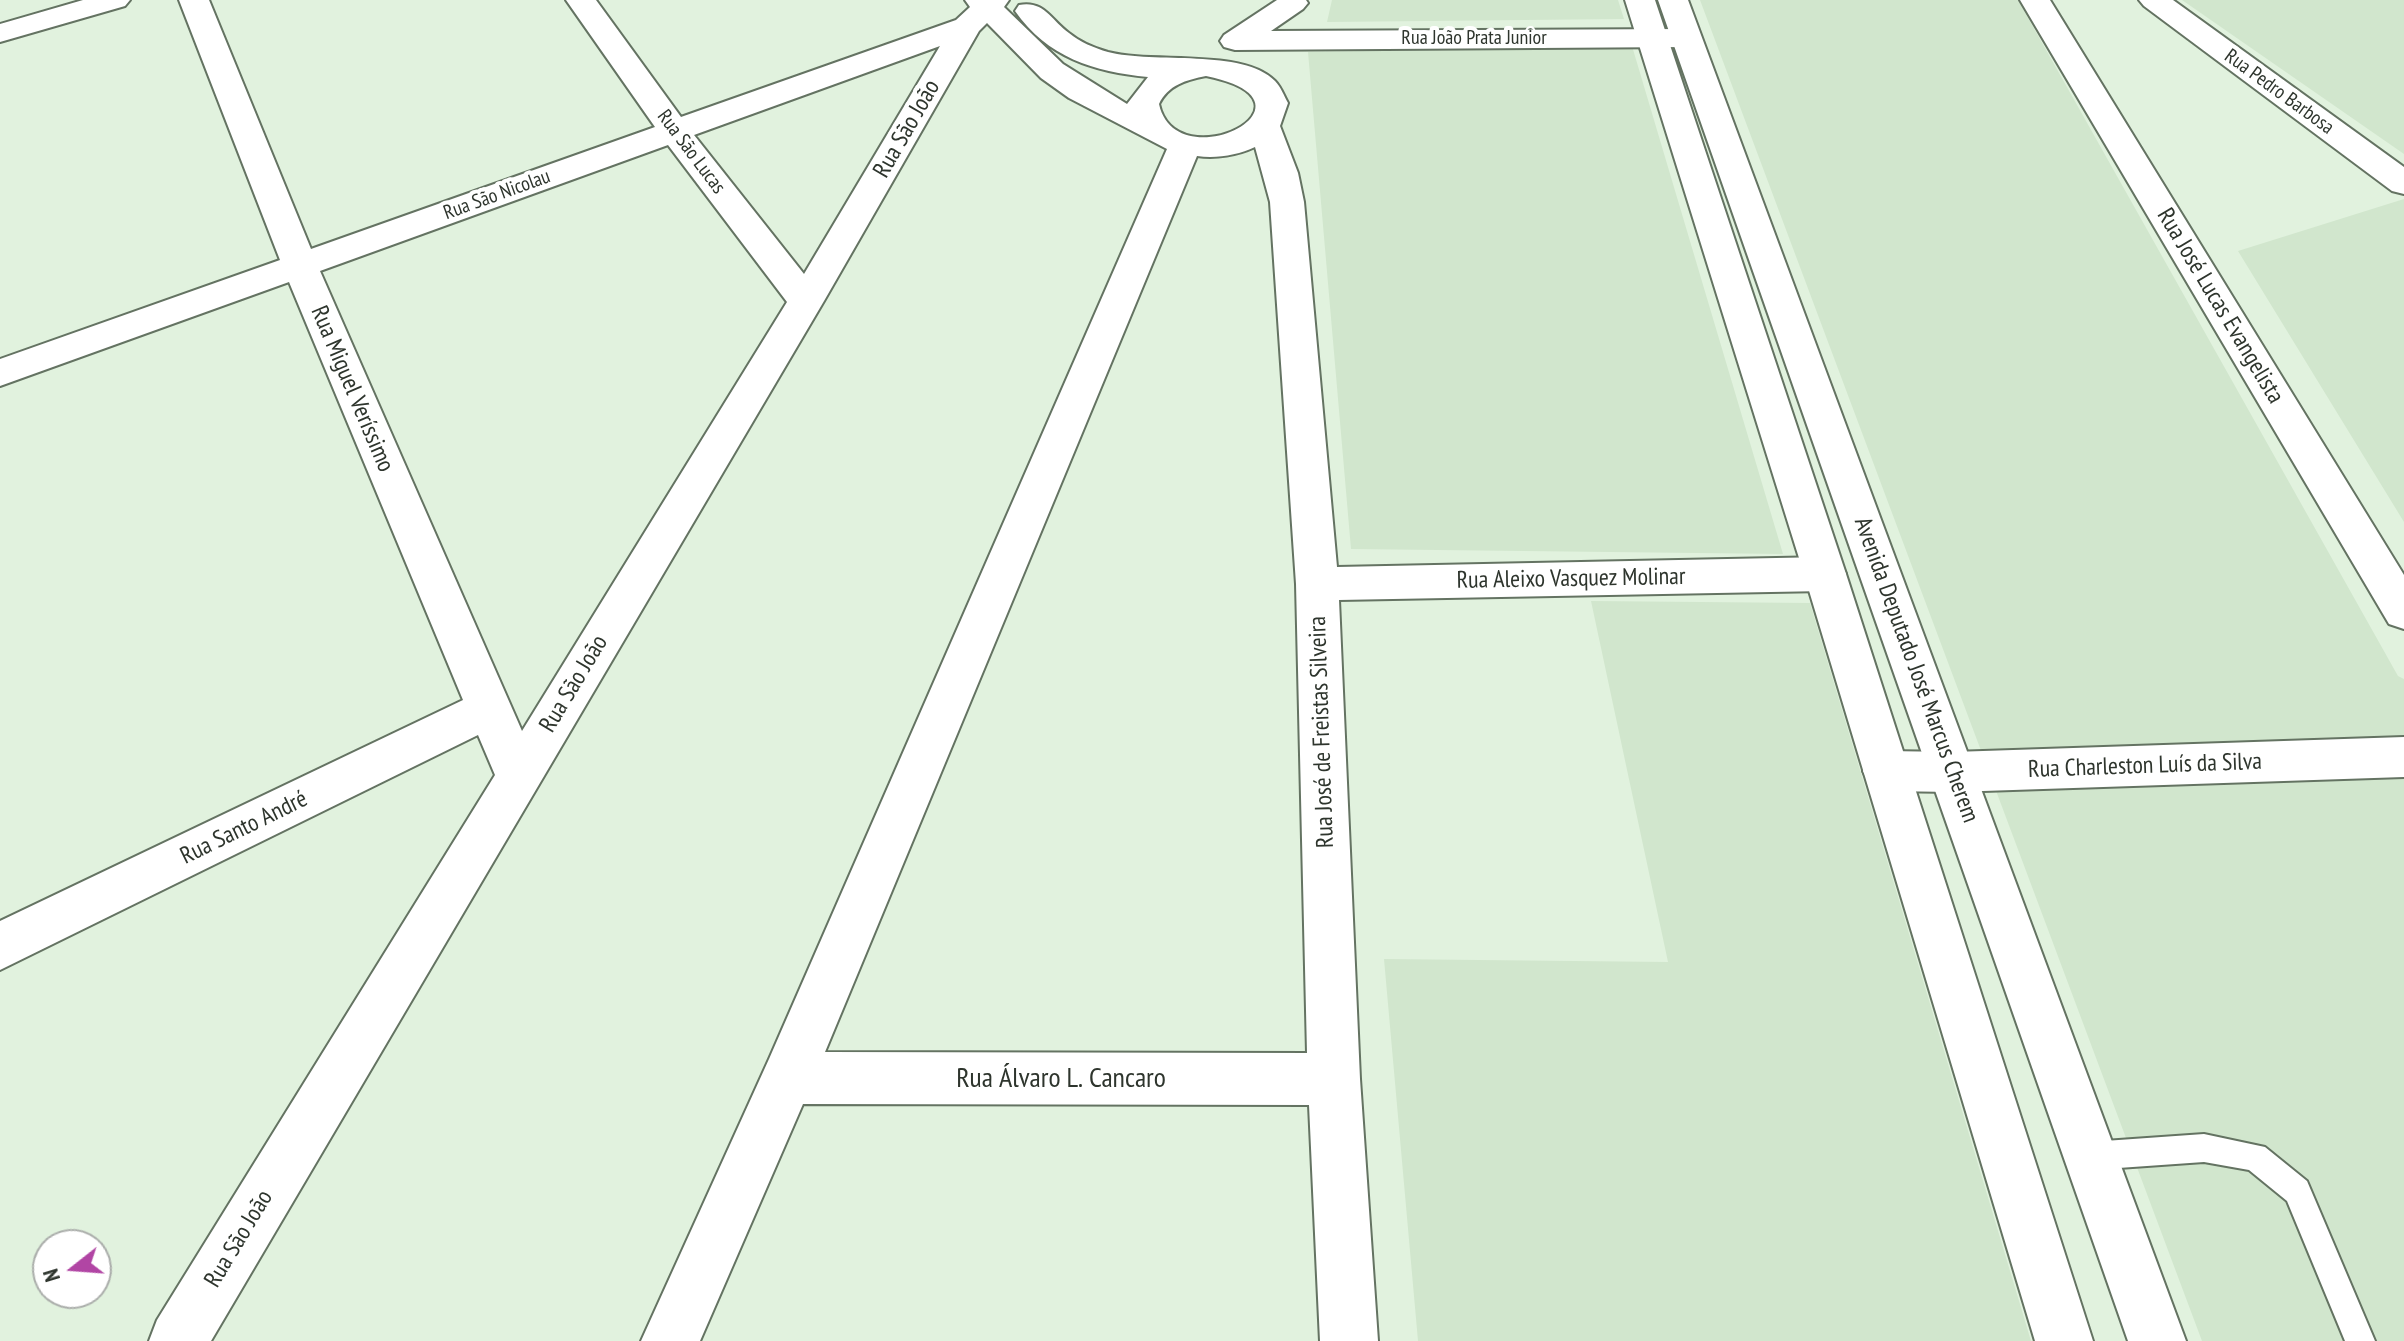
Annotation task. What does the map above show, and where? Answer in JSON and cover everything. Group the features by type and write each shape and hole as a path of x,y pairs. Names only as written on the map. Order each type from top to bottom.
{"street":[{"path":"0,33 115,0"},
{"name":"Rua Miguel Veríssimo","path":"194,0 300,266 518,776"},
{"name":"Rua São Lucas","path":"581,0 674,131 806,301"},
{"name":"Rua José Lucas Evangelista","path":"2035,0 2404,612"},
{"name":"Rua Pedro Barbosa","path":"2154,0 2404,183"},
{"path":"990,7 1052,71 1080,91 1172,139 1202,147 1237,143 1269,116 1295,39 1294,2"},
{"path":"1172,139 1145,116 1143,104 1157,83 1191,69 1294,2"},
{"path":"990,7 1087,56 1139,66 1225,69 1244,74 1269,92 1269,116"},
{"name":"Rua São Nicolau","path":"0,373 674,131 990,7"},
{"name":"Rua São João","path":"178,1341 806,301 990,7"},
{"path":"1663,19 1825,574 2064,1341"},
{"name":"Rua João Prata Junior","path":"1237,40 1663,19"},
{"name":"Avenida Deputado José Marcus Cherem","path":"1663,19 1953,772 2157,1341"},
{"name":"Rua José de Freistas Silveira","path":"1269,116 1287,202 1317,584 1334,1079 1349,1341"},
{"path":"670,1341 788,1078 1172,139"},
{"name":"Rua Aleixo Vasquez Molinar","path":"1317,584 1825,574"},
{"name":"Rua Santo André","path":"0,946 488,709"},
{"name":"Rua Charleston Luís da Silva","path":"1886,771 1953,772 2404,757"},
{"name":"Rua Álvaro L. Cancaro","path":"788,1078 1334,1079"}],"lane":[{"path":"2090,1156 2204,1148 2255,1157 2297,1191 2360,1341"}],"shaded area":[{"path":"1332,0 1618,0 1624,19 1327,22"},
{"path":"1700,0 2018,0 2398,676 2404,679 2404,1341 2202,1341"},
{"path":"2182,0 2404,0 2404,154"},
{"path":"1632,46 1783,554 1351,549 1308,52"},
{"path":"2404,199 2404,522 2238,251"},
{"path":"1591,601 1810,603 2031,1341 1418,1341 1384,959 1668,962"}]}
